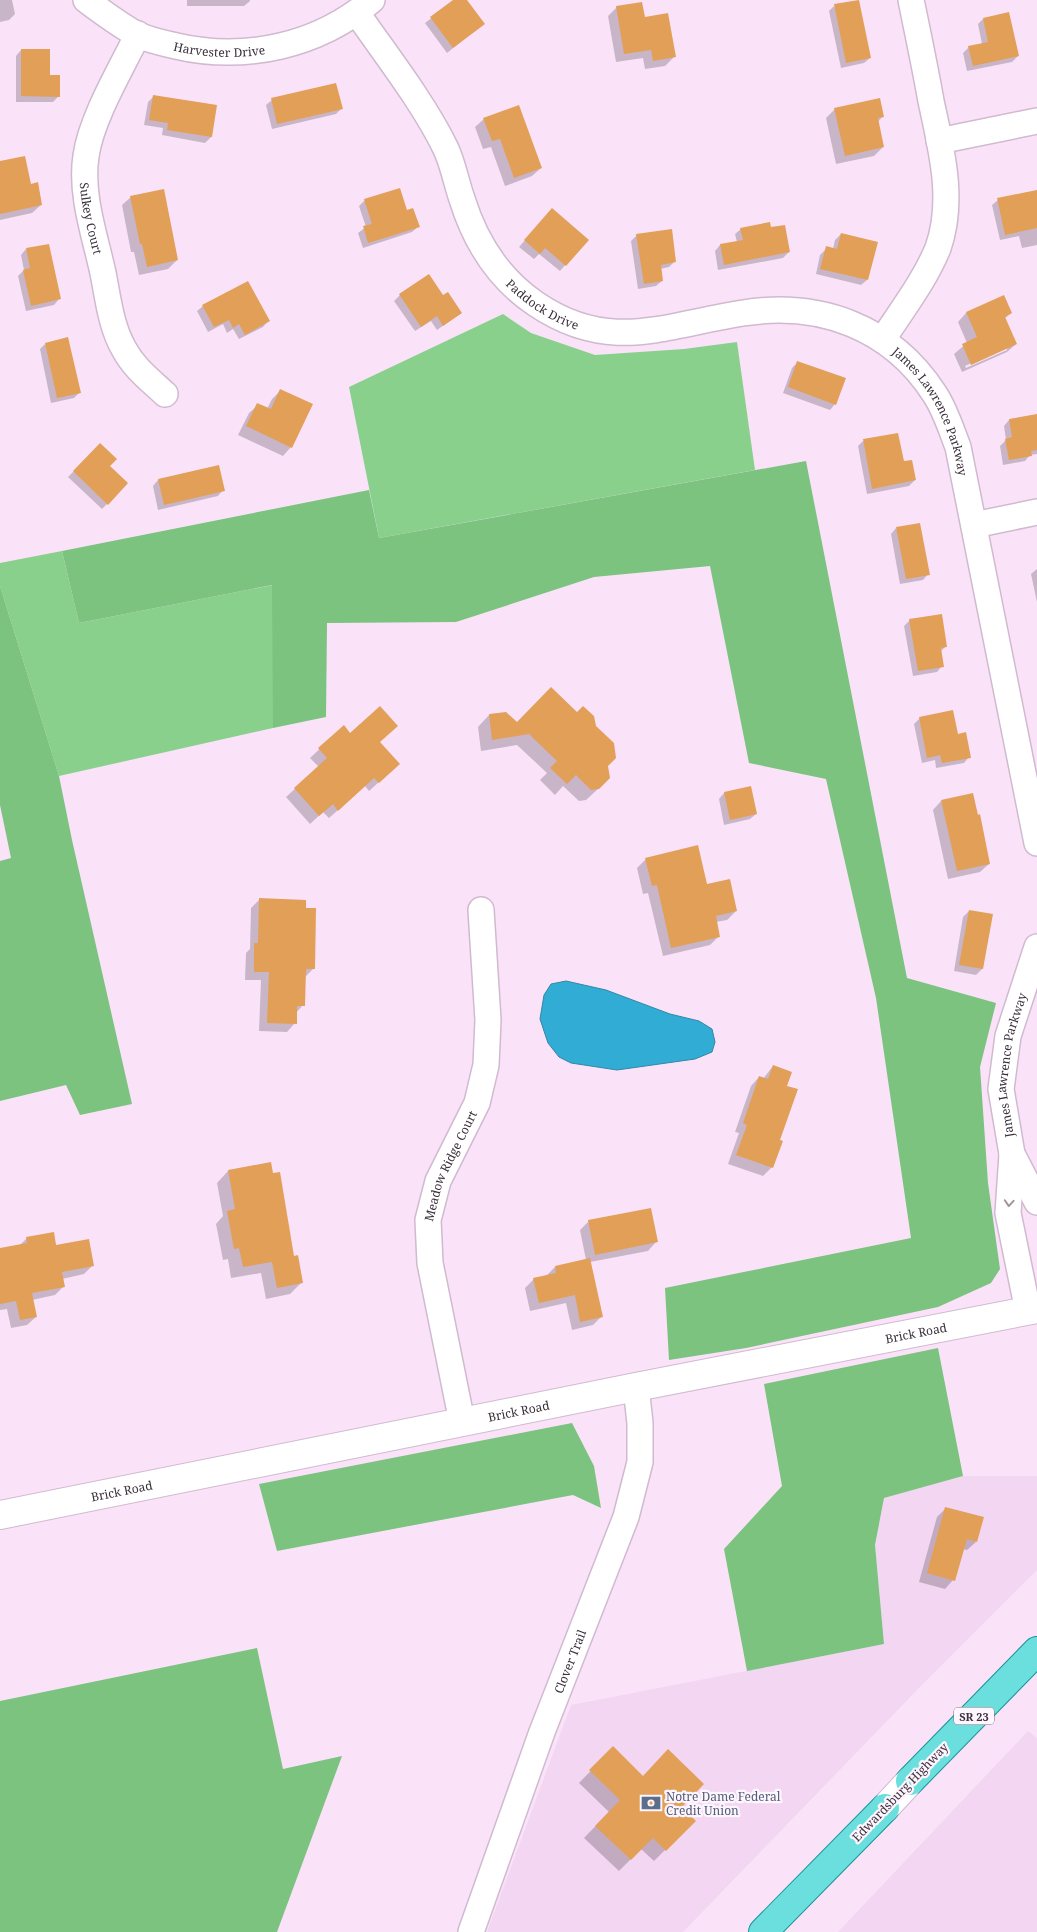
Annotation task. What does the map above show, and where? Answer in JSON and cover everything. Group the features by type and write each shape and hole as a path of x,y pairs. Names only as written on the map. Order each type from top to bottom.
{"main road":[{"name":"Edwardsburg Highway","path":"910,1781 1037,1651"},
{"name":"Edwardsburg Highway","path":"763,1932 885,1808"}],"street":[{"name":"Harvester Drive","path":"86,0 109,18 138,34 192,50 228,52 259,51 289,45 320,33 364,6"},
{"name":"James Lawrence Parkway","path":"911,0 939,141 946,198 944,224 938,247 928,268 883,339 918,372 935,394 948,419 958,447 1037,843"},
{"name":"Paddock Drive","path":"364,6 442,142 471,226 482,248 514,286 534,303 555,316 577,325 617,333 652,330 744,313 777,310 810,312 836,318 862,327 883,339"},
{"name":"Sulkey Court","path":"138,34 91,135 86,157 85,179 112,317 123,348 137,369 165,394"},
{"path":"939,141 1037,121"},
{"path":"974,525 1037,512"},
{"name":"Meadow Ridge Court","path":"462,1422 430,1263 428,1220 438,1181 477,1103 486,1065 488,1020 481,910"},
{"name":"James Lawrence Parkway","path":"1032,1310 1008,1213 1012,1154 1001,1089 1008,1036 1037,947"},
{"name":"James Lawrence Parkway","path":"1012,1154 1037,1202"},
{"name":"Brick Road","path":"0,1515 636,1387 1032,1310"},
{"name":"Clover Trail","path":"471,1932 542,1732 626,1517 640,1462 640,1423 636,1387"},
{"name":"Edwardsburg Highway","path":"885,1808 910,1781"}],"shaded area":[{"path":"963,1476 1037,1476 1037,1570 917,1690 683,1932 487,1932 571,1705 884,1644 875,1545 884,1498"},
{"path":"1028,1731 1037,1738 1037,1932 838,1932"}],"green space":[{"path":"503,314 531,333 595,355 684,349 737,342 755,470 379,538 349,387"},
{"path":"806,461 907,978 996,1003 980,1067 988,1183 1000,1269 991,1283 938,1307 746,1348 669,1360 665,1288 911,1238 876,998 826,779 749,763 710,566 594,577 456,622 327,623 326,717 273,728 272,585 79,623 62,551 369,490 379,538"},
{"path":"62,551 79,623 273,585 273,728 59,776 0,586 0,563"},
{"path":"0,586 59,776 132,1104 80,1115 66,1085 0,1101 0,861 11,858 0,805"},
{"path":"938,1348 963,1476 884,1498 875,1545 884,1644 747,1671 724,1549 782,1486 764,1384"},
{"path":"572,1423 594,1466 601,1508 573,1495 277,1551 259,1484"},
{"path":"257,1648 283,1769 342,1756 277,1932 0,1932 0,1701"}],"water":[{"path":"566,981 606,990 670,1014 699,1021 712,1029 715,1042 712,1052 695,1059 617,1070 571,1063 559,1057 548,1043 540,1019 544,995 551,984"}],"building":[{"path":"453,0 467,0 485,24 453,48 430,17"},
{"path":"859,0 871,58 846,63 834,4"},
{"path":"642,2 645,17 668,13 676,57 653,61 651,50 624,54 616,6"},
{"path":"1009,12 1019,56 973,66 968,46 988,42 983,18"},
{"path":"21,49 50,49 50,75 60,75 60,97 21,96"},
{"path":"336,83 343,109 277,124 271,98"},
{"path":"153,95 217,105 212,137 167,130 168,123 149,120"},
{"path":"880,98 884,117 878,118 884,147 845,156 834,108"},
{"path":"519,105 542,168 514,178 500,139 492,141 483,118"},
{"path":"25,156 31,184 38,182 42,205 0,214 0,161"},
{"path":"400,188 407,210 413,208 420,227 368,243 363,226 372,224 364,199"},
{"path":"164,189 178,260 147,267 130,196"},
{"path":"1037,190 1037,228 1005,235 997,198"},
{"path":"552,208 589,240 566,266 545,248 540,254 524,240"},
{"path":"770,222 771,227 785,225 790,252 724,265 720,244 743,240 740,228"},
{"path":"672,229 676,262 661,265 663,281 644,284 636,234"},
{"path":"841,233 878,242 868,280 820,269 826,246 837,249"},
{"path":"49,244 61,299 31,306 23,270 30,268 26,248"},
{"path":"429,274 443,295 448,292 462,313 443,326 437,316 421,327 399,294"},
{"path":"248,281 270,321 245,335 239,324 233,328 229,320 214,327 202,305"},
{"path":"1004,295 1012,313 1005,317 1017,344 971,365 962,344 977,337 966,312"},
{"path":"68,337 81,393 57,398 45,343"},
{"path":"797,361 846,378 836,405 788,387"},
{"path":"280,389 313,404 292,448 246,426 257,403 271,409"},
{"path":"1037,414 1037,450 1031,451 1032,456 1009,460 1005,439 1012,437 1009,419"},
{"path":"898,433 904,461 912,460 916,480 872,489 863,439"},
{"path":"100,443 117,459 110,466 128,483 108,505 73,471"},
{"path":"219,465 225,491 164,505 158,479"},
{"path":"920,523 930,575 906,579 896,527"},
{"path":"942,614 947,647 941,648 944,667 918,671 909,619"},
{"path":"551,687 577,712 583,706 594,716 596,726 614,743 616,758 608,766 610,778 599,789 591,790 576,775 567,784 550,768 557,761 529,734 492,740 489,714 506,712 517,722"},
{"path":"380,706 398,726 380,742 400,764 379,783 374,778 338,811 333,804 319,816 294,788 327,758 318,748 344,725 350,733"},
{"path":"953,710 958,734 966,732 971,758 942,763 940,755 927,758 919,717"},
{"path":"751,786 757,814 730,820 724,792"},
{"path":"973,793 978,815 980,814 990,864 957,871 941,800"},
{"path":"698,845 707,884 730,879 737,911 716,916 720,937 671,948 657,885 652,886 645,858"},
{"path":"259,898 306,900 306,908 316,908 315,969 306,969 305,1006 297,1006 297,1024 267,1023 269,972 254,972 254,943 258,943"},
{"path":"969,910 993,914 983,969 959,965"},
{"path":"773,1065 792,1072 787,1086 798,1089 780,1140 783,1141 773,1168 736,1155 747,1125 743,1123 759,1076 768,1079"},
{"path":"271,1162 273,1173 280,1172 294,1256 298,1255 303,1283 277,1288 272,1262 243,1267 239,1248 234,1249 227,1211 235,1209 228,1170"},
{"path":"651,1208 658,1242 595,1255 588,1220"},
{"path":"54,1232 56,1245 89,1239 94,1266 62,1272 65,1287 32,1293 37,1317 20,1320 16,1301 0,1304 0,1248 27,1243 26,1237"},
{"path":"590,1258 603,1317 580,1322 575,1295 539,1303 533,1278 556,1273 555,1266"},
{"path":"945,1507 984,1517 977,1542 967,1539 955,1581 927,1573"},
{"name":"Notre Dame Federal Credit Union","path":"613,1746 643,1776 668,1749 704,1784 682,1807 696,1821 666,1851 653,1838 631,1860 595,1826 620,1800 589,1770"}],"place":[{"name":"Notre Dame Federal Credit Union","path":"651,1803"}]}
